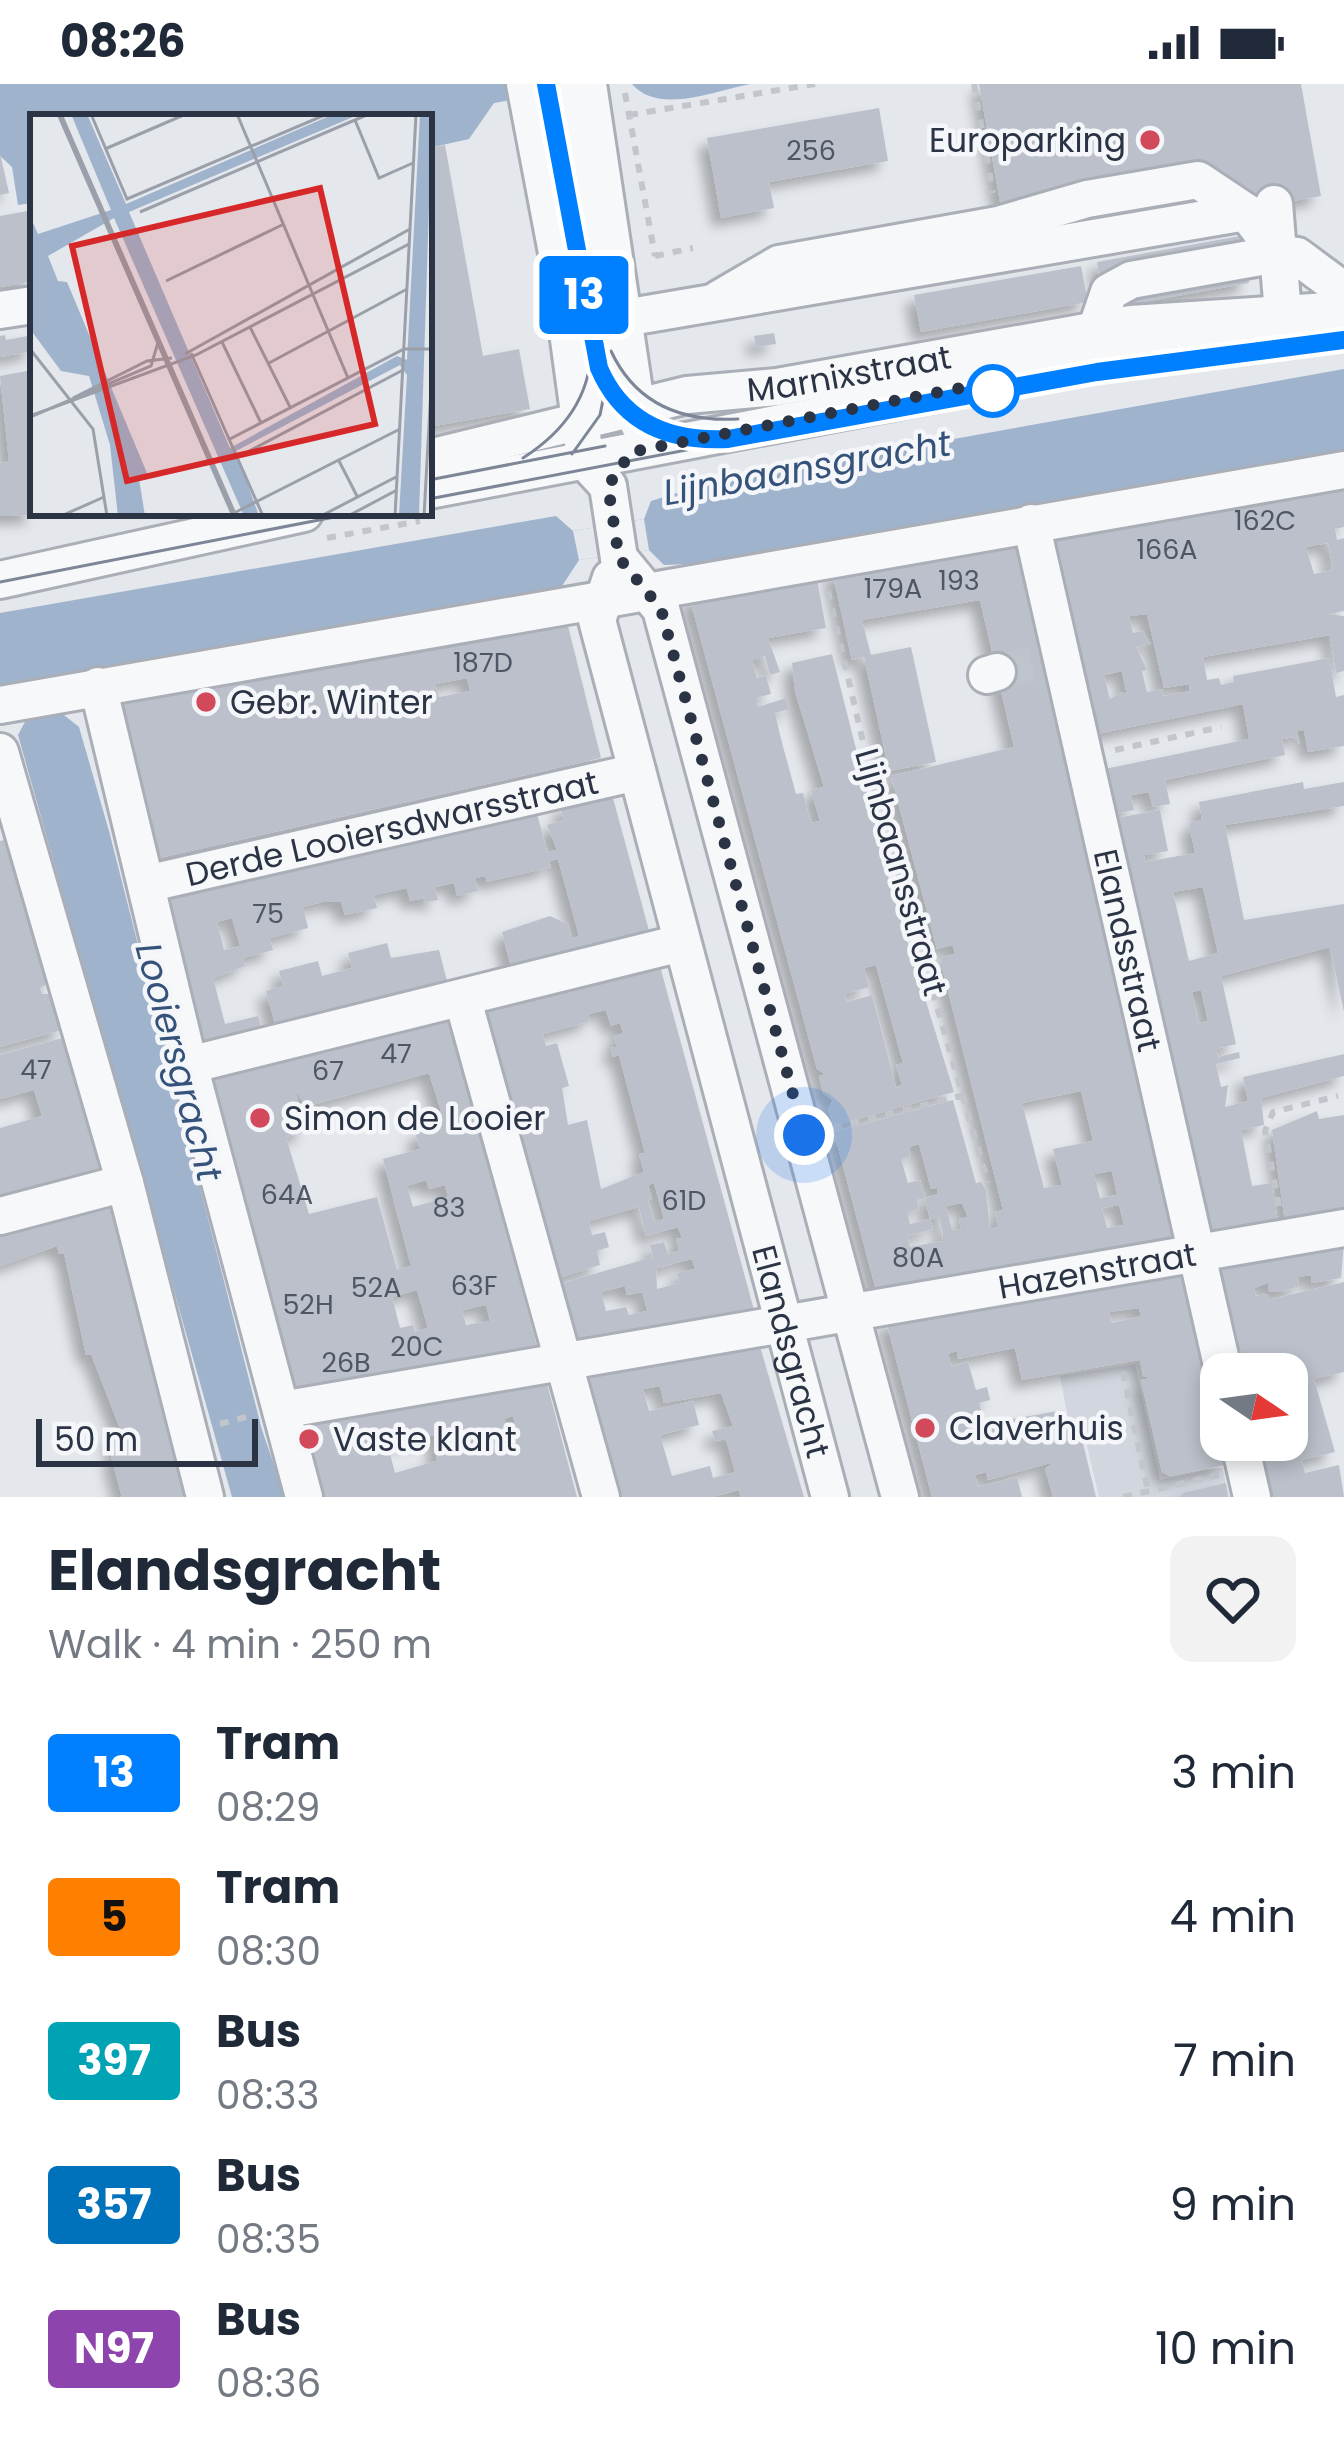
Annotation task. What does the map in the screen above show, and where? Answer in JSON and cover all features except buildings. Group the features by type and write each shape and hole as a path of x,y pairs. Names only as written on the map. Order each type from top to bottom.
{"street":[{"path":"432,489 525,473 588,443 631,452 642,439 624,318 566,88"},
{"name":"Elandsgracht","path":"566,88 600,348 588,443"},
{"name":"Elandsgracht","path":"566,88 558,258 588,443 616,541 661,609 899,1497"},
{"path":"716,302 750,276 779,264 998,225 1052,208 1198,180 1260,208 1278,254 1285,329"},
{"path":"1042,248 1052,208"},
{"path":"624,318 1260,208"},
{"path":"1096,330 1109,292 1132,280 1278,254 1297,256 1344,291"},
{"path":"0,310 30,305"},
{"name":"Marnixstraat","path":"631,452 1285,329 1344,310"},
{"name":"Marnixstraat","path":"432,458 588,443 635,405 777,387 1096,330 1344,332"},
{"name":"Elandsgracht","path":"600,348 635,405"},
{"path":"635,405 688,430 716,433"},
{"path":"3,704 820,559 1034,535 1344,470"},
{"path":"0,556 156,516"},
{"path":"0,580 202,529 285,516"},
{"name":"Elandsstraat","path":"1034,535 1050,660 1082,757 1219,1353"},
{"name":"Elandsgracht","path":"616,541 597,620 830,1497"},
{"path":"86,689 146,884 274,1411 304,1497"},
{"path":"0,752 125,1183 206,1497"},
{"name":"Derde Looiersdwarsstraat","path":"146,884 637,772"},
{"path":"189,1065 681,943"},
{"path":"463,1000 601,1497"},
{"path":"0,1216 125,1183"},
{"name":"Hazenstraat","path":"274,1411 1344,1228"},
{"path":"1244,1461 1252,1497"}],"path":[{"path":"566,88 629,115 815,84"},
{"path":"974,84 998,225"},
{"path":"629,115 650,257 693,248"},
{"name":"Lijnbaansstraat","path":"820,559 873,784 988,1183"},
{"path":"1082,757 1221,727"},
{"path":"804,1135 964,1095"},
{"path":"1285,1239 1265,1131 1273,1112 1337,1096"},
{"path":"1123,1372 1148,1491"},
{"path":"207,1427 274,1411"},
{"path":"1123,1497 1215,1475"}],"shaded area":[{"path":"1135,1364 1160,1480 1222,1467 1229,1497 1099,1497 1084,1433 1071,1434 1060,1376"}],"water":[{"path":"0,84 605,84 494,103 469,139 432,147 432,114 30,114 30,203 18,205 12,167 0,156"},
{"path":"632,84 750,84 672,99 656,98"},
{"name":"Lijnbaansgracht","path":"1344,369 1344,453 688,564 664,565 649,550 579,560 562,586 131,664 59,711 79,727 109,831 262,1430 285,1497 232,1497 18,735 28,716 0,689 0,613 556,516 573,531 644,519 651,501 713,482"}],"pier":[{"path":"644,519 649,550 579,560 573,531"}],"tunnel":[{"path":"997,672 1042,662"}],"tram line":[{"name":"13","path":"546,84 599,368 624,407 648,426 679,438 728,439 1097,372 1344,340"},
{"path":"547,84 603,377 638,419 667,434 697,440"},
{"path":"432,498 1097,372 1344,340"},
{"path":"611,351 634,385 663,406 698,417 738,419"},
{"path":"523,458 571,414 585,385 591,352"},
{"path":"572,454 600,415 608,375"},
{"path":"432,479 605,446"},
{"path":"0,582 340,516"}],"place":[{"name":"Europarking","path":"1150,140"},
{"name":"Gebr. Winter","path":"206,702"},
{"name":"Simon de Looier","path":"260,1118"},
{"name":"Claverhuis","path":"925,1428"},
{"name":"Vaste klant","path":"309,1439"}],"route":[{"path":"804,1135 661,609 619,558 608,486 631,452 986,383 993,391"}],"water label":[{"name":"Looiersgracht","path":"179,1062"}]}
